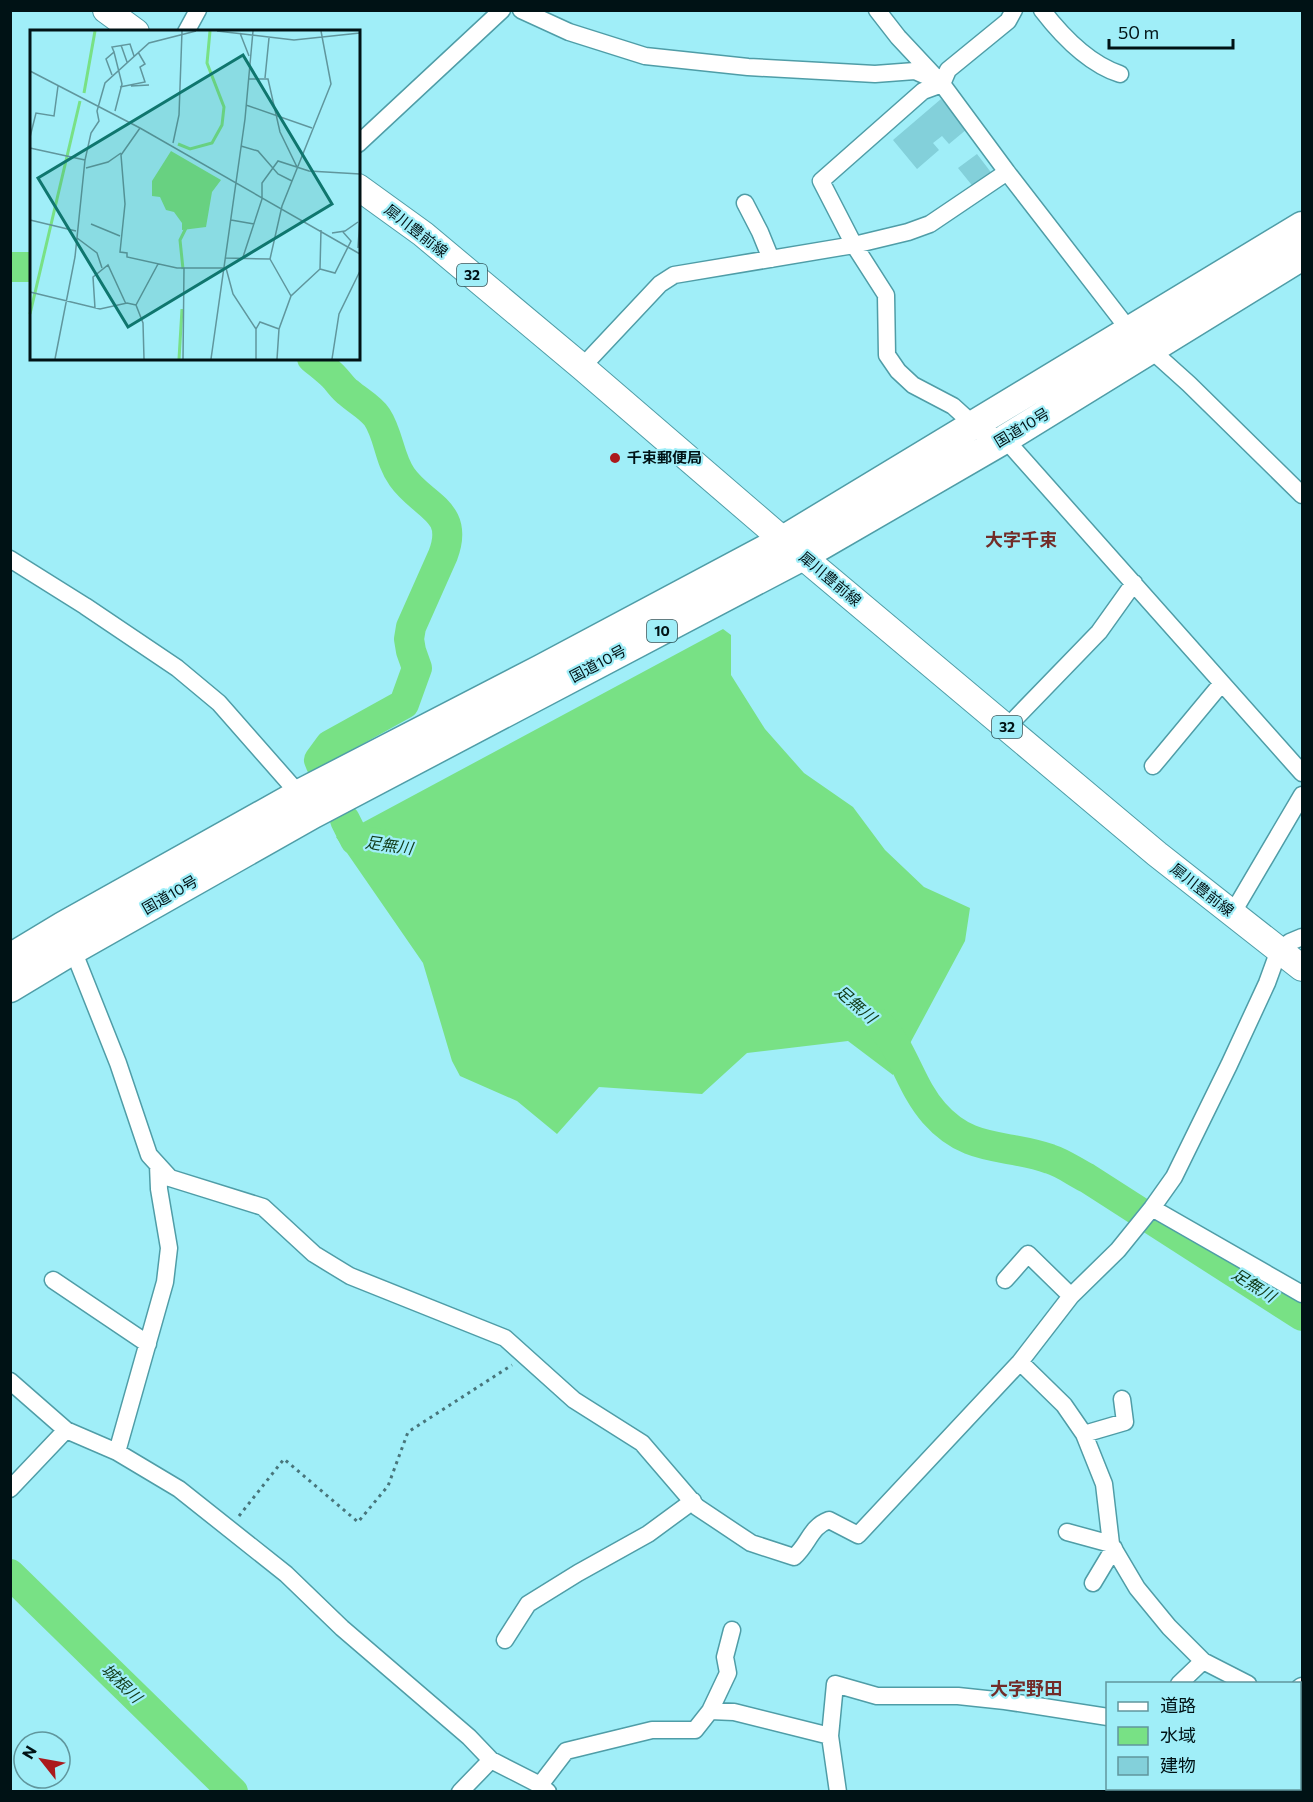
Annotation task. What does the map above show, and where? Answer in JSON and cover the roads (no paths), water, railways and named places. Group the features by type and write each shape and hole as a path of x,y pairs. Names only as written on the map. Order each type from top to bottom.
{"highway":[{"name":"国道10号","path":"10,958 299,794 541,669 793,548 1005,439 1302,226"},
{"name":"国道10号","path":"10,988 313,814 793,548 969,428 1302,256"}],"main road":[{"path":"106,10 133,30"},
{"name":"犀川豊前線","path":"360,188 423,234 1140,840 1302,968"}],"street":[{"path":"187,30 198,10"},
{"path":"360,142 502,10"},
{"path":"521,10 569,32 645,56 748,67 875,74 915,70 942,84"},
{"path":"877,10 898,37 942,84 1007,172 1141,340 1302,495"},
{"path":"1014,10 1008,21 948,70 942,84 923,91 821,181 854,245 886,295 887,355 898,371 913,385 953,406 964,416 969,428 1005,439 1302,773"},
{"path":"1042,10 1058,32 1105,69 1120,74"},
{"path":"582,367 660,284 674,275 854,245 908,232 930,224 1007,172"},
{"path":"746,203 771,259"},
{"path":"10,559 141,643 185,675 219,703 299,794"},
{"path":"1007,727 1099,632 1134,583"},
{"path":"1153,765 1222,683"},
{"path":"1233,914 1302,795"},
{"path":"74,950 118,1063 149,1155 170,1178 263,1207 314,1254 350,1276 505,1338 574,1400 642,1443 698,1507 751,1543 794,1557 801,1552 818,1524 829,1520 858,1535 1020,1362 1071,1296 1118,1250 1174,1177 1267,983 1279,950 1302,937"},
{"path":"117,1452 165,1282 169,1248 159,1189 158,1165"},
{"path":"1152,1208 1302,1294"},
{"path":"1005,1281 1028,1254 1071,1296"},
{"path":"53,1280 148,1344"},
{"path":"1020,1362 1064,1405 1084,1434 1104,1484 1112,1546 1137,1588 1169,1627 1203,1661 1246,1682"},
{"path":"10,1382 66,1430 117,1452 179,1489 286,1574 342,1628 469,1737 491,1760 544,1788 566,1752 652,1730 695,1730 710,1711 728,1673 725,1657 732,1630"},
{"path":"1084,1434 1125,1422 1122,1399"},
{"path":"10,1489 66,1430"},
{"path":"505,1640 528,1604 648,1534 693,1502"},
{"path":"1067,1532 1112,1546"},
{"path":"1093,1583 1112,1546"},
{"path":"1180,1682 1203,1661"},
{"path":"838,1791 830,1736 835,1684 877,1696 958,1696 1106,1717"},
{"path":"710,1711 734,1712 830,1736"},
{"path":"460,1791 491,1760"}],"water":[{"path":"723,629 731,635 731,675 765,729 804,773 853,807 885,850 924,887 970,908 965,941 893,1075 848,1041 747,1053 702,1094 599,1087 557,1134 517,1101 460,1076 452,1061 423,963 336,837"}],"waterway":[{"name":"足無川","path":"10,267 30,267"},
{"name":"足無川","path":"314,360 377,417 394,463 402,477 437,510 447,528 443,555 411,627 409,639 417,668 404,704 330,745 319,760 321,765"},
{"name":"足無川","path":"345,820 355,840 384,844"},
{"name":"足無川","path":"879,1024 895,1045 926,1102 947,1126 975,1141 1034,1154 1064,1165 1302,1316"},
{"name":"城根川","path":"10,1574 233,1792"}],"place":[{"name":"千束郵便局","path":"615,458"}],"district":[{"name":"大字千束","path":"1021,540"},
{"name":"大字野田","path":"1026,1689"}]}
